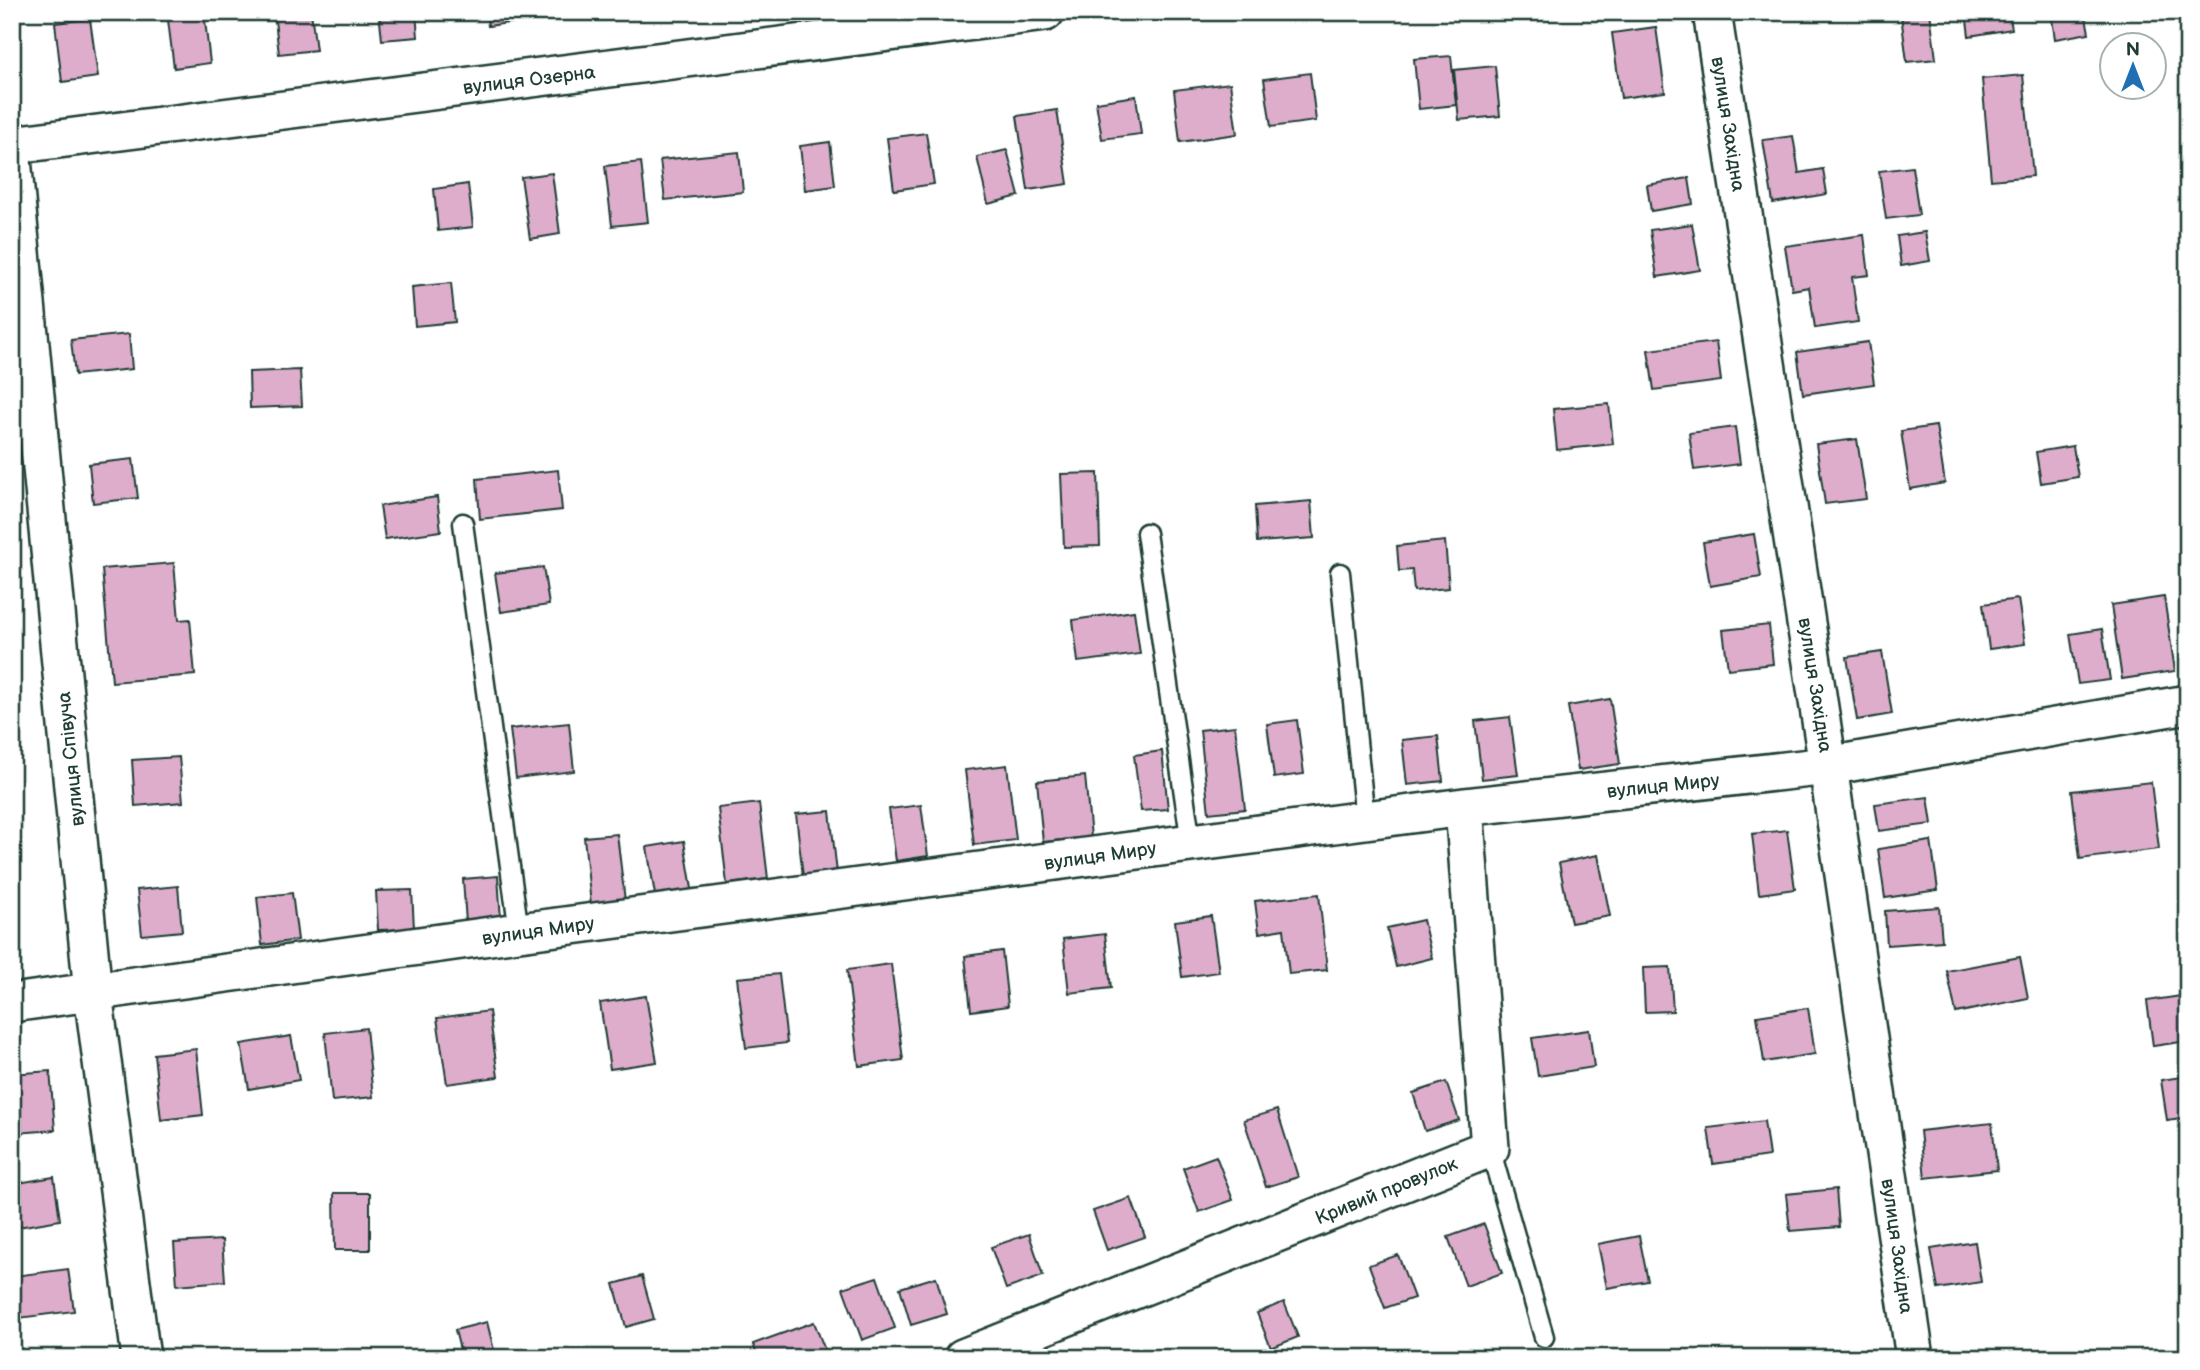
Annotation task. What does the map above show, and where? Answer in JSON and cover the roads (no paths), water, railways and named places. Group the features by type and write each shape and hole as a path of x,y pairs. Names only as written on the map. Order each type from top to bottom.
{"street":[{"name":"вулиця Озерна","path":"12,145 1045,12"},
{"name":"вулиця Західна","path":"1712,12 1828,766 1915,1358"},
{"name":"вулиця Співуча","path":"12,159 93,993 141,1358"},
{"name":"вулиця Миру","path":"12,1003 519,932 1464,807 1828,766 2188,704"},
{"path":"1464,807 1490,1149"},
{"name":"Кривий провулок","path":"963,1358 1490,1149"}],"lane":[{"path":"463,523 519,932"},
{"path":"1146,533 1191,843"},
{"path":"1340,573 1365,820"},
{"path":"1490,1149 1544,1337"}]}
